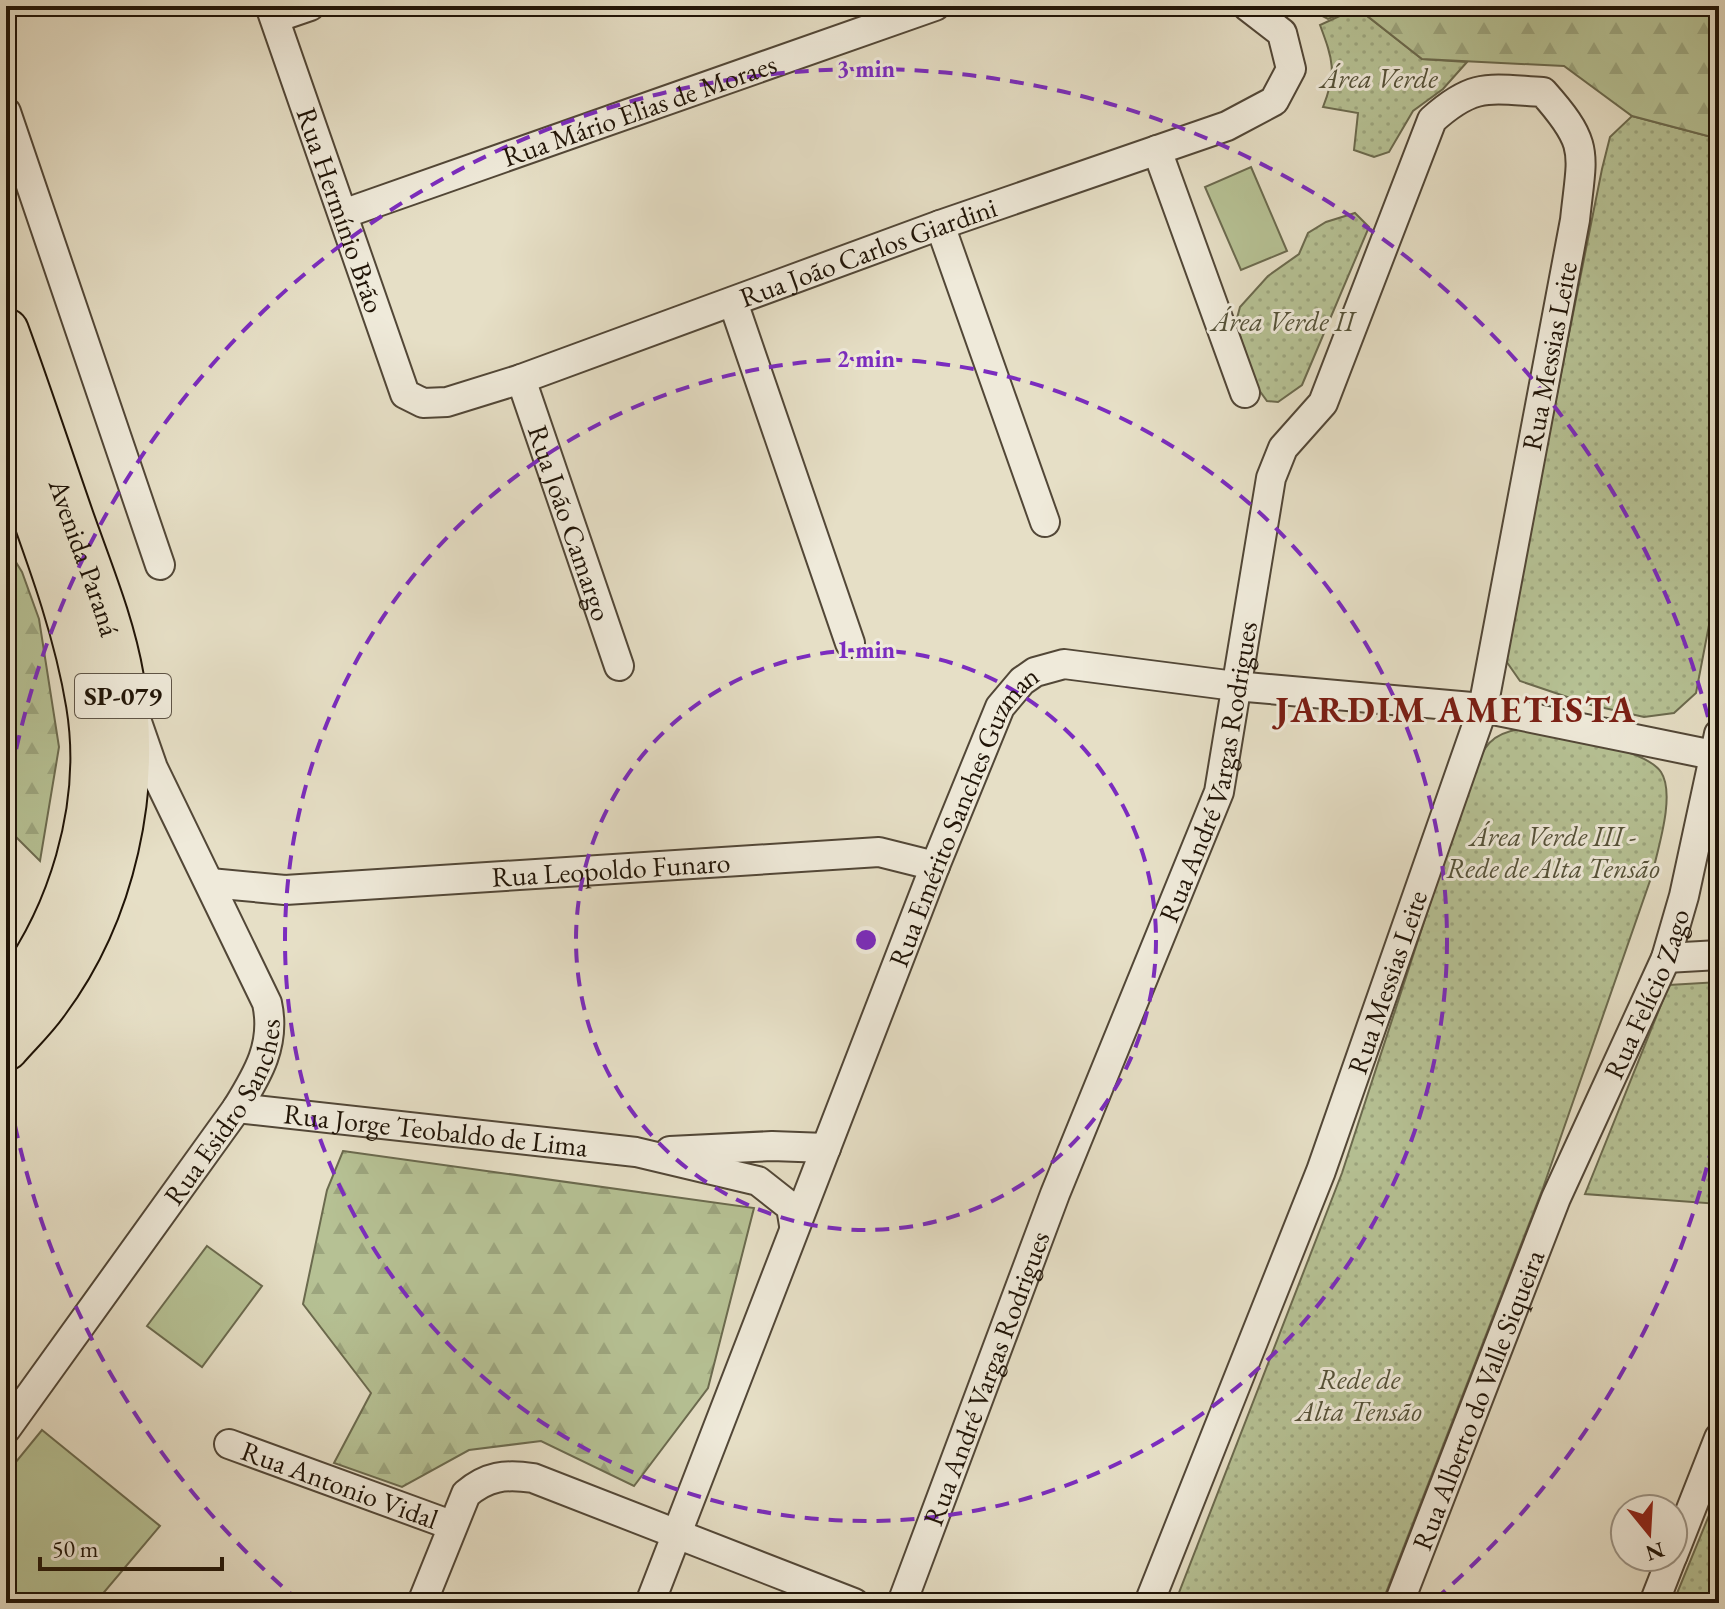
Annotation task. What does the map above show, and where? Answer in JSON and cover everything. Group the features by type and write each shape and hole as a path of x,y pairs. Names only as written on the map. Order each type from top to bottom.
{"main road":[{"name":"Avenida Paraná","path":"6,331 91,576 121,677 127,735 121,825 104,888 72,962 46,1003 6,1048"},
{"name":"Avenida Paraná","path":"6,435 81,665 90,707 94,770 76,869 43,946 6,1002"}],"street":[{"path":"273,12 310,6"},
{"name":"Rua Mário Elias de Moraes","path":"343,214 935,6"},
{"name":"Rua João Carlos Giardini","path":"423,403 447,402 521,379 940,225 1227,126 1274,101 1291,69 1282,33 1247,6"},
{"name":"Rua Hermínio Brão","path":"273,12 405,394 423,403"},
{"name":"Rua André Vargas Rodrigues","path":"902,1603 1055,1194 1219,792 1271,478 1283,448 1323,403 1432,120 1456,98 1485,88 1543,92 1570,123 1582,149"},
{"path":"6,112 160,565"},
{"name":"Rua Messias Leite","path":"1149,1603 1321,1171 1483,708 1575,220 1582,149"},
{"path":"1157,150 1245,393"},
{"path":"940,225 1045,522"},
{"path":"733,302 850,643"},
{"name":"Rua João Camargo","path":"521,379 619,666"},
{"name":"Rua Emérito Sanches Guzman","path":"650,1603 935,866 1000,707 1022,681 1035,672 1064,664 1235,686 1483,708 1716,744"},
{"name":"Rua Esidro Sanches","path":"6,1429 237,1108 261,1069 272,1022 267,1003 242,949 153,768 121,677"},
{"name":"Rua Felício Zago","path":"1556,1198 1666,958 1684,896 1716,744"},
{"name":"Rua Leopoldo Funaro","path":"210,883 285,890 879,852 935,866"},
{"name":"Rua Leopoldo Funaro","path":"242,949 242,921 252,907 285,890"},
{"path":"1666,958 1719,955"},
{"name":"Rua Jorge Teobaldo de Lima","path":"237,1108 636,1152 758,1181 791,1207 794,1225"},
{"name":"Rua Jorge Teobaldo de Lima","path":"636,1152 772,1146 826,1148"},
{"name":"Rua Alberto do Valle Siqueira","path":"1399,1603 1556,1198"},
{"path":"1689,1515 1719,1438"},
{"name":"Rua Antonio Vidal","path":"229,1444 451,1525"},
{"path":"422,1603 466,1494 481,1482 513,1475 533,1478 854,1603"},
{"path":"1654,1603 1666,1573"}],"green space":[{"path":"1303,6 1719,6 1719,139 1632,116 1564,66 1422,59 1357,8 1328,19"},
{"name":"Área Verde","path":"1357,8 1422,59 1467,62 1443,89 1413,111 1389,152 1374,157 1354,150 1358,113 1323,107 1332,66 1320,25"},
{"path":"1632,116 1719,139 1719,573 1696,693 1674,713 1644,717 1591,705 1520,681 1504,658 1602,169 1610,137"},
{"path":"1251,167 1287,251 1241,270 1205,187"},
{"name":"Área Verde II","path":"1355,213 1369,227 1302,385 1278,402 1267,401 1254,383 1236,322 1240,307 1268,276 1299,254 1308,233 1326,222"},
{"path":"6,546 22,572 39,619 59,747 40,861 6,827"},
{"path":"1520,729 1596,743 1651,763 1661,772 1665,782 1664,823 1652,875 1543,1188 1382,1603 1175,1603 1342,1173 1472,775 1494,738"},
{"path":"1719,982 1719,1204 1585,1194 1669,985"},
{"path":"343,1151 754,1208 708,1388 634,1486 541,1441 469,1450 402,1487 334,1463 371,1393 303,1304 327,1190"},
{"path":"207,1246 262,1286 202,1367 147,1326"},
{"path":"42,1430 160,1526 95,1603 6,1603 6,1474"},
{"path":"1719,1491 1719,1603 1673,1603 1685,1573 1689,1573 1689,1564"}],"district":[{"name":"JARDIM AMETISTA","path":"1456,709"}],"park label":[{"name":"Área Verde III - Rede de Alta Tensão","path":"1553,852"},
{"name":"Rede de Alta Tensão","path":"1359,1395"}]}
